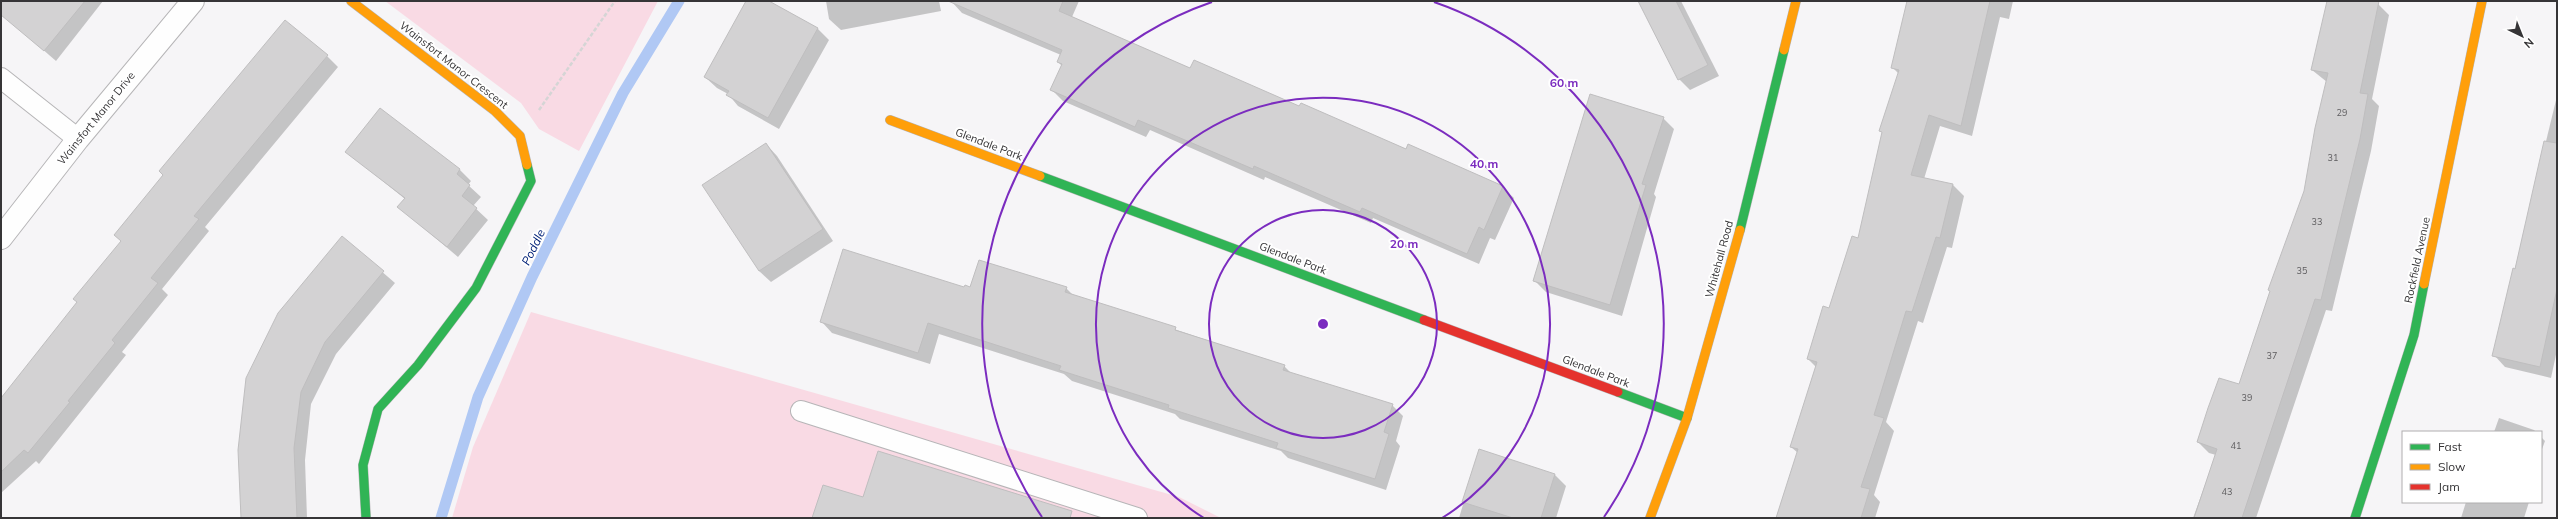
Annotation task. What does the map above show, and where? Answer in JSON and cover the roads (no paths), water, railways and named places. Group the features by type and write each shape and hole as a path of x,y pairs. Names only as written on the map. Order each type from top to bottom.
{"street":[{"name":"Wainsfort Manor Drive","path":"1,238 78,139 193,1"},
{"name":"Wainsfort Manor Crescent","path":"351,1 495,111 520,136 531,180 476,288 418,365 378,409 363,465 366,518"},
{"name":"Whitehall Road","path":"1650,518 1687,418 1733,259 1796,1"},
{"name":"Rockfield Avenue","path":"2355,518 2414,335 2482,1"},
{"name":"Glendale Park","path":"890,120 1687,418"}],"lane":[{"path":"1,78 78,139"},
{"path":"801,411 1137,518"}],"waterway":[{"name":"Poddle","path":"441,518 478,397 532,277 623,93 679,1"}]}
